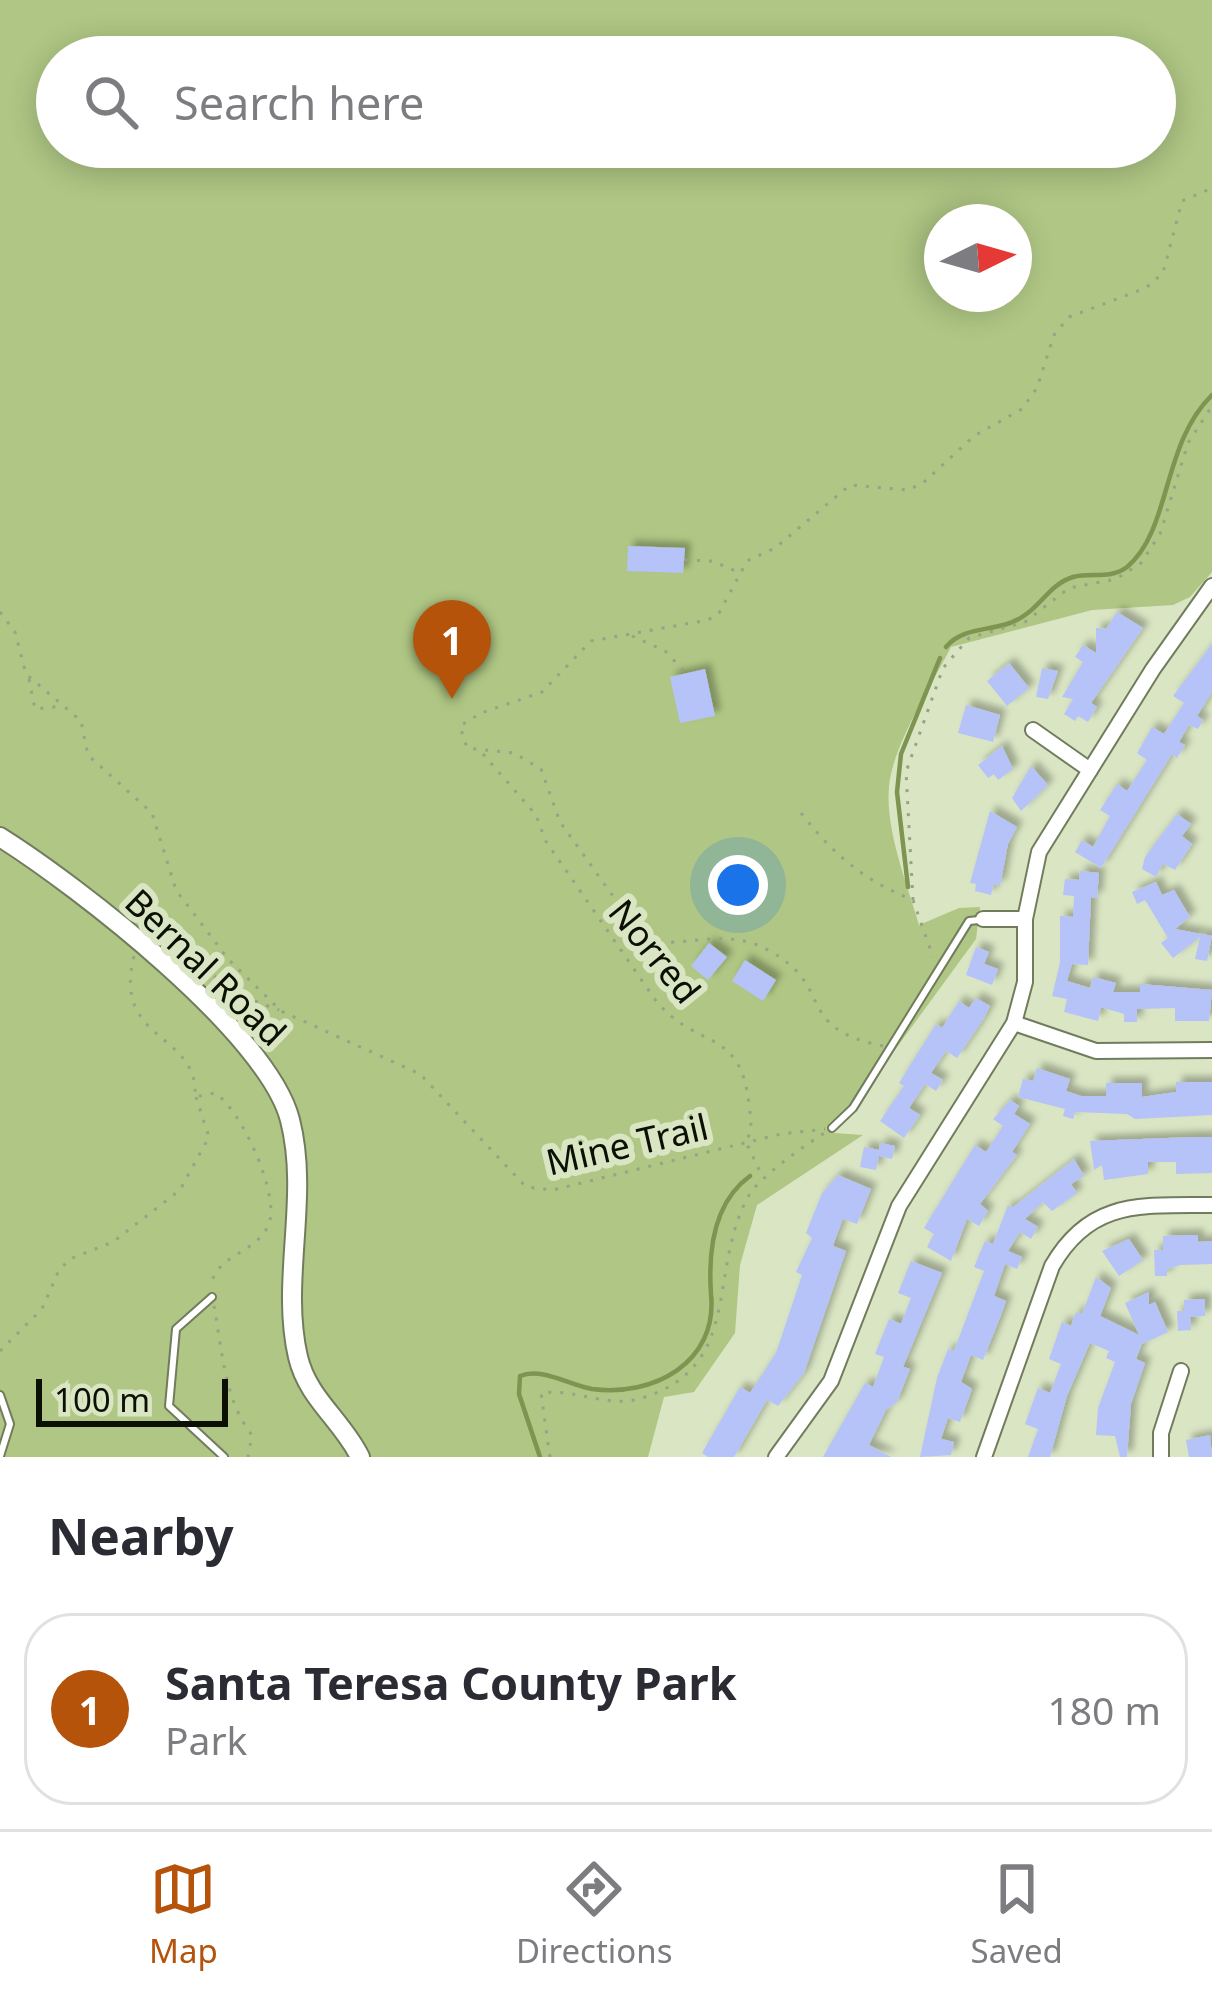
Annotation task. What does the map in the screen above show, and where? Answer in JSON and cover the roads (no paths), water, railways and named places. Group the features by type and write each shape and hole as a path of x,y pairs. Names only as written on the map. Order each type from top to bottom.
{"street":[{"path":"776,1457 831,1381 899,1206 1014,1023 1025,982 1025,919 1040,852 1212,586"},
{"path":"1033,730 1090,770"},
{"name":"Bernal Road","path":"0,837 141,946 231,1030 274,1080 294,1142 293,1315 298,1358 312,1394 360,1457"},
{"path":"983,919 1025,919"},
{"path":"1014,1023 1096,1051 1212,1050"},
{"path":"984,1457 1036,1308 1066,1242 1111,1211 1212,1205"},
{"path":"1160,1457 1161,1433 1181,1371"}],"lane":[{"path":"832,1128 853,1108 969,921 983,919"},
{"path":"212,1297 176,1329 170,1406 224,1457"},
{"path":"0,1395 10,1424 0,1456"}],"waterway":[{"path":"946,647 963,635 1022,617 1065,580 1127,567 1152,532 1184,437 1212,395"},
{"path":"908,887 897,792 901,754 940,658"},
{"path":"540,1457 519,1394 520,1376 537,1374 592,1389 615,1390 658,1381 677,1370 704,1339 710,1318 716,1229 728,1199 750,1176"}],"place":[{"name":"Santa Teresa County Park","path":"452,699"}]}
